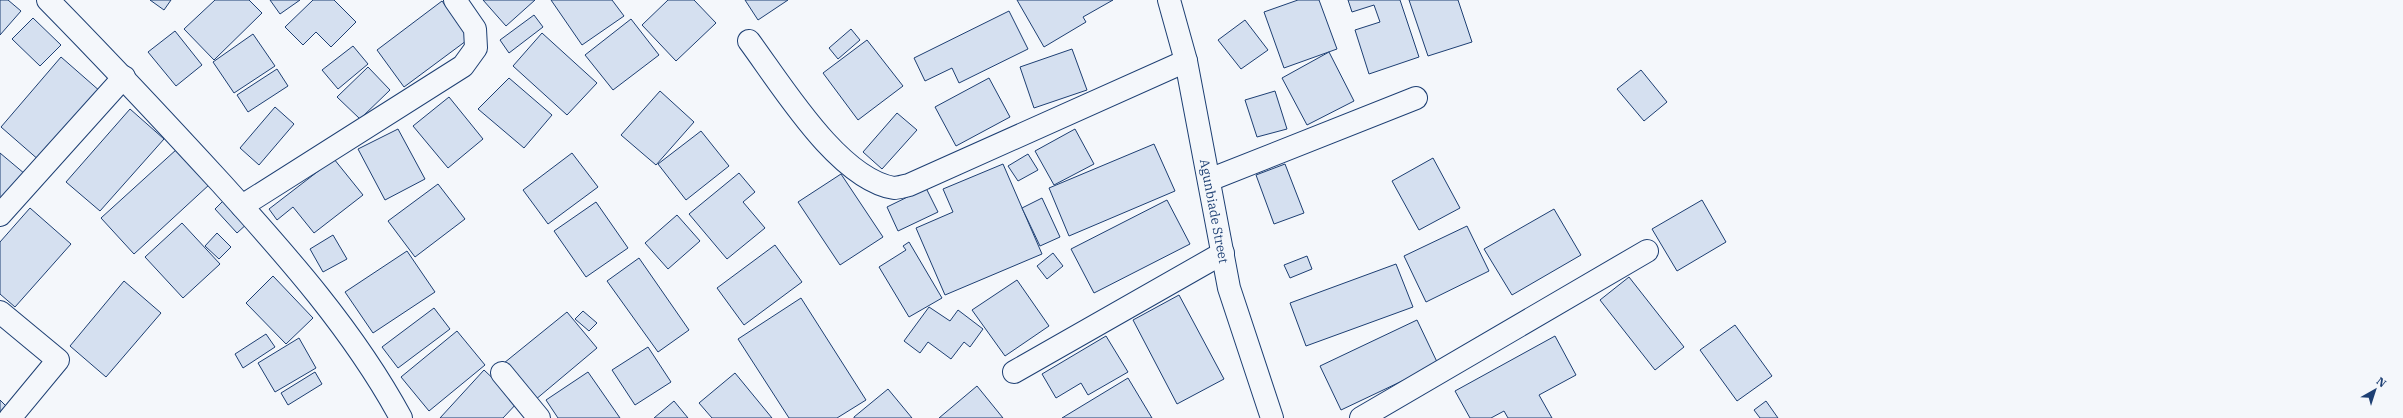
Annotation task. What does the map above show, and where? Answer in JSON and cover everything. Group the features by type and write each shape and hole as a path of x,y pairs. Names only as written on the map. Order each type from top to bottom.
{"street":[{"path":"48,0 124,77 279,247 322,299 382,383 401,418"},
{"path":"242,206 462,66 476,48 475,29 455,0"},
{"name":"Agunbiade Street","path":"1169,0 1186,61 1230,288 1272,418"},
{"path":"749,41 815,131 855,170 895,188 909,185 1186,61"},
{"path":"0,216 124,77"},
{"path":"1209,180 1416,98"},
{"path":"1361,418 1647,251"},
{"path":"1014,372 1223,253"},
{"path":"0,312 58,360 10,418"},
{"path":"502,373 539,418"}],"building":[{"path":"0,0 8,0 21,11 0,35"},
{"path":"150,0 171,0 164,10"},
{"path":"215,0 249,0 262,13 214,60 184,29"},
{"path":"270,0 300,0 280,14"},
{"path":"313,0 334,0 356,22 331,47 316,32 303,45 285,27"},
{"path":"483,0 535,0 506,26"},
{"path":"551,0 612,0 624,16 582,45"},
{"path":"668,0 694,0 716,23 676,61 642,25"},
{"path":"745,0 788,0 758,20"},
{"path":"1017,0 1113,0 1083,17 1086,22 1044,47"},
{"path":"1298,0 1319,0 1337,49 1284,68 1264,12"},
{"path":"1348,0 1400,0 1419,57 1369,74 1355,30 1380,22 1374,5 1352,12"},
{"path":"1409,0 1458,0 1472,42 1428,56"},
{"path":"442,1 470,38 404,87 377,50"},
{"path":"1009,11 1028,49 959,83 952,68 925,81 914,58"},
{"path":"534,15 543,27 509,53 500,40"},
{"path":"33,18 61,45 40,66 12,39"},
{"path":"631,19 659,55 613,90 585,55"},
{"path":"1245,20 1268,50 1241,69 1218,40"},
{"path":"851,29 860,40 838,59 829,48"},
{"path":"175,31 202,65 176,86 148,52"},
{"path":"542,33 597,83 567,115 513,66"},
{"path":"253,34 275,66 234,93 213,62"},
{"path":"867,40 903,86 858,120 823,73"},
{"path":"353,46 368,64 338,89 322,70"},
{"path":"1072,49 1087,90 1034,108 1020,67"},
{"path":"1329,52 1354,101 1307,125 1282,78"},
{"path":"61,57 101,92 40,161 1,127"},
{"path":"368,67 390,90 360,119 337,97"},
{"path":"277,69 288,86 248,112 237,95"},
{"path":"1641,70 1667,102 1644,121 1617,89"},
{"path":"509,78 552,115 524,148 478,109"},
{"path":"989,78 1010,117 956,146 935,107"},
{"path":"660,91 694,122 656,165 621,135"},
{"path":"1275,91 1287,129 1257,137 1245,100"},
{"path":"449,97 483,139 448,168 413,126"},
{"path":"275,107 294,124 259,165 240,148"},
{"path":"130,109 164,139 100,211 66,182"},
{"path":"897,113 917,130 882,169 863,152"},
{"path":"398,129 425,179 385,200 358,149"},
{"path":"1075,129 1094,164 1054,185 1035,151"},
{"path":"701,131 729,166 686,200 658,164"},
{"path":"1154,144 1175,191 1069,236 1049,188"},
{"path":"177,149 210,184 134,254 101,218"},
{"path":"0,153 25,174 0,203"},
{"path":"572,153 598,187 548,224 523,190"},
{"path":"1028,154 1038,170 1018,181 1008,166"},
{"path":"1433,158 1460,208 1419,230 1392,181"},
{"path":"334,159 363,195 314,233 293,207 277,220 269,209"},
{"path":"1003,164 1042,254 945,295 916,228 953,212 943,189"},
{"path":"1285,164 1304,213 1274,224 1256,175"},
{"path":"739,173 755,192 743,202 765,228 727,259 689,214"},
{"path":"841,174 883,237 840,265 798,202"},
{"path":"438,184 465,219 415,257 388,221"},
{"path":"926,188 938,212 898,231 887,207"},
{"path":"226,198 249,222 237,233 215,209"},
{"path":"1042,198 1060,237 1040,246 1022,208"},
{"path":"1167,200 1190,244 1094,293 1071,249"},
{"path":"1702,200 1726,242 1677,271 1652,229"},
{"path":"596,202 628,248 586,277 554,231"},
{"path":"30,208 71,244 15,307 0,294 0,242"},
{"path":"1554,209 1581,255 1512,295 1484,249"},
{"path":"677,215 700,241 668,269 645,243"},
{"path":"182,223 220,264 183,298 145,257"},
{"path":"1467,226 1489,271 1426,302 1404,256"},
{"path":"217,233 231,247 219,259 205,246"},
{"path":"333,235 347,259 323,272 310,249"},
{"path":"909,242 942,298 909,317 879,267 906,250 903,246"},
{"path":"775,245 802,282 744,325 717,288"},
{"path":"407,251 435,292 373,333 345,292"},
{"path":"1053,253 1063,266 1047,279 1037,266"},
{"path":"1307,256 1312,269 1290,278 1284,265"},
{"path":"639,258 689,330 658,352 607,281"},
{"path":"1396,264 1413,307 1306,346 1290,303"},
{"path":"273,276 313,318 286,344 246,303"},
{"path":"1629,277 1684,347 1655,370 1600,300"},
{"path":"1017,280 1049,326 1005,356 972,310"},
{"path":"124,281 161,313 106,377 70,346"},
{"path":"1179,295 1224,379 1177,404 1133,320"},
{"path":"801,298 866,400 837,418 789,418 738,339"},
{"path":"929,307 950,321 958,310 983,329 970,347 964,342 951,359 928,342 920,353 904,341"},
{"path":"434,308 450,329 398,368 382,347"},
{"path":"583,311 597,323 589,331 575,319"},
{"path":"567,312 597,348 535,400 504,363"},
{"path":"1417,320 1438,364 1341,410 1320,366"},
{"path":"1735,325 1772,376 1737,401 1700,350"},
{"path":"457,331 485,365 429,411 401,377"},
{"path":"266,334 275,347 243,368 235,354"},
{"path":"1106,336 1128,372 1088,395 1081,383 1056,398 1042,374"},
{"path":"1555,336 1576,375 1539,395 1552,418 1508,418 1504,411 1491,418 1470,418 1455,391"},
{"path":"299,338 316,368 275,392 258,363"},
{"path":"648,347 671,382 635,405 612,370"},
{"path":"484,370 518,402 503,418 440,418"},
{"path":"315,372 322,384 288,405 281,393"},
{"path":"588,372 620,418 558,418 546,400"},
{"path":"735,373 772,418 712,418 699,403"},
{"path":"1128,378 1152,418 1062,418"},
{"path":"977,386 1003,418 939,418"},
{"path":"888,389 912,418 854,418 854,417"},
{"path":"0,400 7,407 0,415"},
{"path":"674,401 688,418 654,418"},
{"path":"1766,401 1778,418 1760,418 1754,410"}]}
